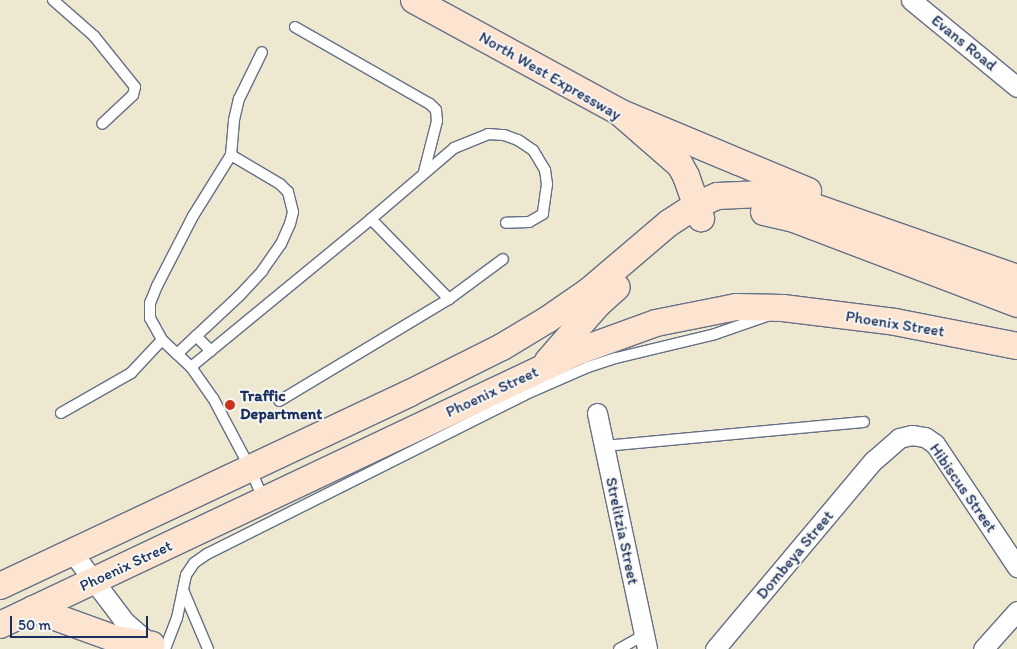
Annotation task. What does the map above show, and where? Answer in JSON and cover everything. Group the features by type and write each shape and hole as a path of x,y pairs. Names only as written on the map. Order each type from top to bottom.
{"main road":[{"name":"North West Expressway","path":"414,0 619,112 680,165 699,211"},
{"path":"619,112 862,213 972,263"},
{"path":"541,369 598,304 717,196 762,194 806,204 1017,278"},
{"path":"0,586 410,393 502,347 540,325 589,291 669,223 699,211 749,209 791,218 1017,304"},
{"name":"Phoenix Street","path":"0,624 541,369 615,337 656,323 736,308 783,308 895,322 1017,346"},
{"path":"33,609 116,639 159,648"}],"street":[{"name":"Evans Road","path":"911,0 1017,87"},
{"name":"Strelitzia Street","path":"597,413 646,642"},
{"name":"Hibiscus Street","path":"873,461 899,438 912,435 925,437 935,444 1017,567"},
{"name":"Dombeya Street","path":"715,649 873,461"},
{"path":"72,552 125,622 159,648"},
{"path":"984,649 1017,611"}],"lane":[{"path":"53,0 94,36 135,88 133,95 102,124"},
{"path":"295,27 430,104 436,110 437,121 424,172"},
{"path":"262,52 239,99 234,120 231,155 193,216 150,303 150,318 162,340 191,368 213,398 250,468 263,500"},
{"path":"191,368 371,219 424,172 454,148 471,139 488,134 504,135 518,140 533,150 545,170 546,184 543,214 534,221 506,223"},
{"path":"177,354 240,295 262,271 281,244 293,212 288,192 280,184 231,155"},
{"path":"371,219 449,299"},
{"path":"279,401 449,299 503,259"},
{"path":"159,648 177,618 186,575 194,563 207,554 524,395 588,367 743,326 762,320 783,308"},
{"path":"196,336 211,351"},
{"path":"61,413 131,373 162,340"},
{"path":"604,446 864,422"},
{"path":"182,589 208,649"},
{"path":"619,649 646,642"}],"place":[{"name":"Traffic Department","path":"230,405"}]}
